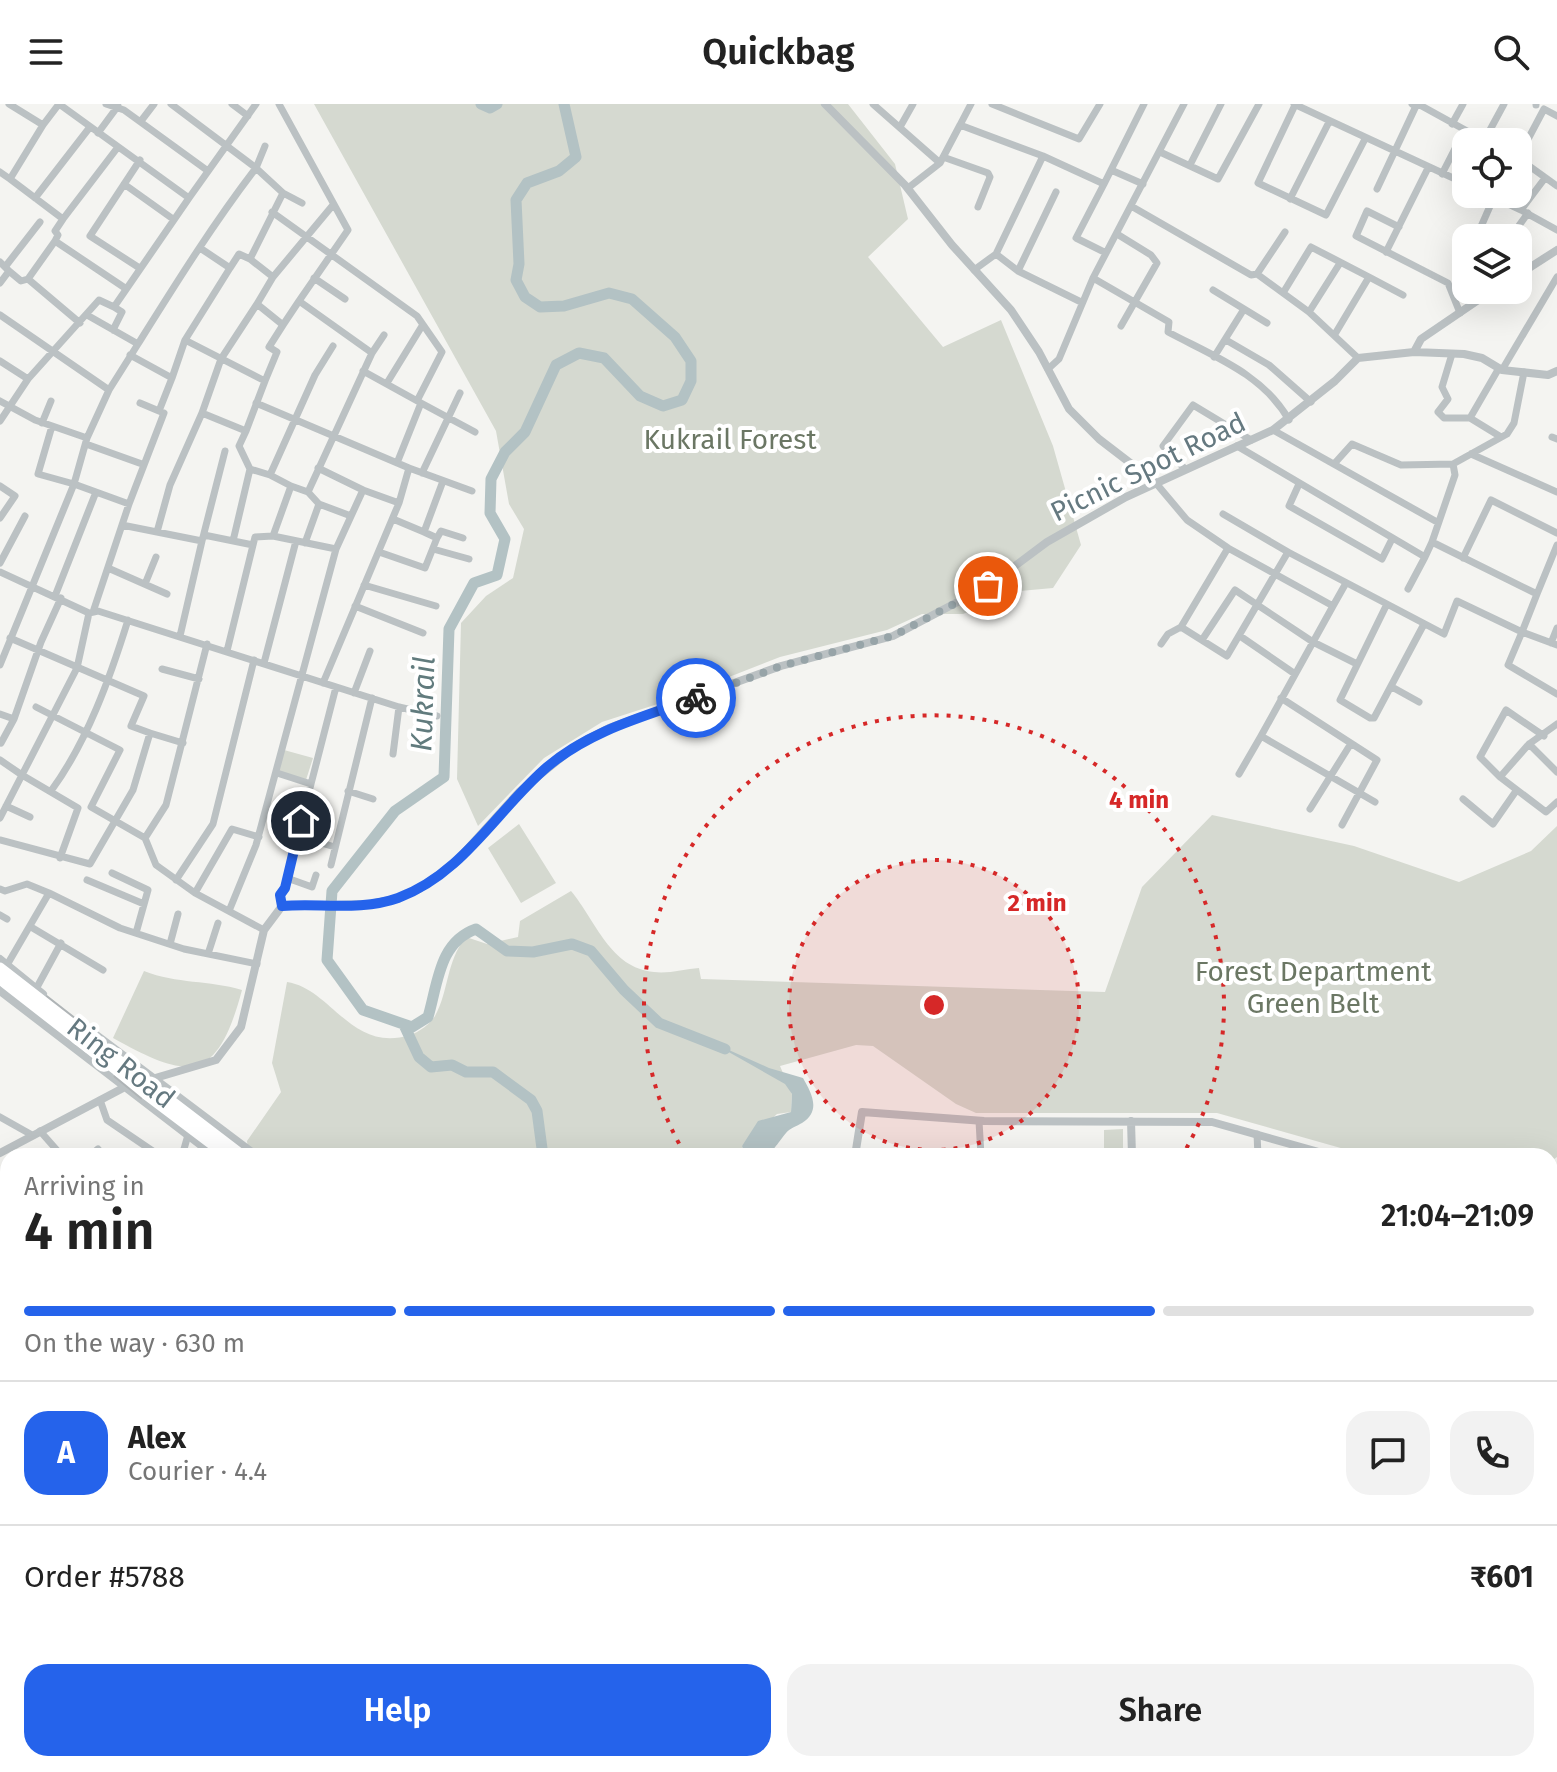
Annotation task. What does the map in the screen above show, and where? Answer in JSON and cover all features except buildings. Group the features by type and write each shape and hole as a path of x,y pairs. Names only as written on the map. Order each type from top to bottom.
{"highway":[{"name":"Ring Road","path":"2,964 120,1068 218,1148"},
{"name":"Ring Road","path":"0,979 232,1148"}],"street":[{"path":"11,104 43,125"},
{"path":"10,179 59,104 189,198"},
{"path":"106,104 118,106 141,121 208,171"},
{"path":"141,121 154,104"},
{"path":"171,104 256,168 283,193 302,203"},
{"path":"232,104 248,116"},
{"path":"114,307 138,267 256,104"},
{"path":"233,541 250,469 239,446 277,352 269,347 348,230 279,104"},
{"path":"825,104 908,188 974,270 1011,310 1069,409 1099,439 1155,482 1187,520 1228,548 1333,606"},
{"path":"873,104 941,160 988,173 990,177 978,207"},
{"path":"900,127 913,104"},
{"path":"908,188 941,160 971,104"},
{"path":"992,104 1079,139 1100,104"},
{"path":"1106,253 1076,238 1144,104"},
{"path":"1048,369 1059,359 1081,302 1184,104"},
{"path":"1190,165 1221,104"},
{"path":"1160,152 1218,179 1259,104"},
{"path":"1365,139 1326,215 1258,183 1294,104 1452,178"},
{"path":"1452,124 1463,104"},
{"path":"1492,128 1504,104"},
{"path":"1377,189 1415,105 1459,128"},
{"path":"1529,128 1538,105 1557,116"},
{"path":"98,133 118,106"},
{"path":"1290,199 1329,122"},
{"path":"960,125 1043,156 1104,184"},
{"path":"35,198 90,127"},
{"path":"0,665 74,484 86,441 109,390 200,248 256,168 265,146"},
{"path":"5,267 21,281 28,279 55,241 58,235 55,231 63,219 118,147"},
{"path":"1442,174 1452,154"},
{"path":"974,270 996,254 1043,156"},
{"path":"138,267 90,236 140,160"},
{"path":"1386,252 1428,168"},
{"path":"1532,168 1557,186"},
{"path":"1111,170 1143,184"},
{"path":"0,172 63,219"},
{"path":"1518,224 1545,178"},
{"path":"124,184 173,219"},
{"path":"1018,271 1056,192"},
{"path":"250,259 283,193"},
{"path":"157,532 170,485 202,413 221,359 273,277 333,205"},
{"path":"1131,206 1251,275 1257,274 1309,312 1358,358 1414,352 1452,354 1482,358 1500,369 1548,375 1557,371"},
{"path":"1516,208 1557,230"},
{"path":"1399,227 1367,211 1356,236 1448,283 1460,313"},
{"path":"272,212 417,316 442,352 397,463"},
{"path":"0,283 5,267 40,222"},
{"path":"1257,274 1285,232"},
{"path":"1117,234 1157,260 1121,326"},
{"path":"55,241 125,288"},
{"path":"1283,293 1311,247 1403,295"},
{"path":"200,248 230,268"},
{"path":"1532,266 1557,250"},
{"path":"159,411 185,340 239,254 273,277"},
{"path":"996,254 1018,271 1081,302"},
{"path":"1309,312 1340,263"},
{"path":"1335,334 1369,277"},
{"path":"1470,418 1557,277"},
{"path":"314,278 345,299"},
{"path":"1093,278 1169,322 1168,332 1260,384 1289,420"},
{"path":"28,279 80,323"},
{"path":"1213,290 1267,323"},
{"path":"0,421 28,379 99,300 122,312 113,330"},
{"path":"299,301 372,353"},
{"path":"257,304 283,325"},
{"path":"1414,352 1421,339 1473,304"},
{"path":"1214,357 1244,309"},
{"path":"0,315 109,390"},
{"path":"87,315 138,344"},
{"path":"387,383 422,326"},
{"path":"308,492 363,371 384,335"},
{"path":"185,340 265,381"},
{"path":"1226,340 1269,365 1311,402"},
{"path":"270,475 315,375 333,346"},
{"path":"1452,354 1442,387 1448,399 1438,412 1453,421 1470,418 1501,437"},
{"path":"130,355 172,378"},
{"name":"Picnic Spot Road","path":"282,906 395,899 419,889 475,844 520,791 550,764 598,733 781,666 893,636 988,586 1047,542 1155,482 1273,430 1311,402 1358,358"},
{"path":"0,361 28,379"},
{"path":"363,371 475,432"},
{"path":"1334,464 1352,444 1401,465 1453,464 1501,437 1514,423 1524,372"},
{"path":"422,473 460,393"},
{"path":"0,401 42,423 142,464"},
{"path":"42,423 51,401"},
{"path":"0,818 77,668 91,612 142,464 164,413 140,403"},
{"path":"256,403 332,437 472,491"},
{"path":"1185,469 1163,446 1193,405 1251,440"},
{"path":"202,413 246,431"},
{"path":"52,426 38,474 129,504"},
{"path":"1273,430 1437,522"},
{"path":"1237,446 1425,557"},
{"path":"180,636 225,451"},
{"path":"1471,454 1557,492"},
{"path":"1408,589 1432,542 1455,475 1453,464"},
{"path":"318,468 399,503"},
{"path":"323,683 393,519 409,468"},
{"path":"250,469 308,492 319,504 351,516"},
{"path":"424,532 443,481"},
{"path":"1299,484 1289,506 1382,559 1392,539"},
{"path":"0,486 15,496 0,518"},
{"path":"273,536 291,486"},
{"path":"229,911 259,837 336,549 363,490"},
{"path":"1,743 14,719 96,492"},
{"path":"1463,558 1491,500 1557,533"},
{"path":"305,543 319,504"},
{"path":"1223,514 1386,606 1444,634 1457,601 1554,644 1557,628"},
{"path":"0,563 25,516"},
{"path":"393,519 437,538"},
{"path":"122,525 253,545"},
{"path":"379,552 425,568 441,531 463,538"},
{"path":"227,651 255,537 273,536 336,549"},
{"path":"264,663 296,541"},
{"path":"1432,542 1537,594"},
{"path":"1557,545 1508,665 1557,694"},
{"path":"1161,644 1168,634 1181,627 1228,548"},
{"path":"433,549 469,559"},
{"path":"1181,627 1227,656 1288,552"},
{"path":"145,584 156,557"},
{"path":"108,568 167,594"},
{"path":"0,572 91,612 128,620 399,707 437,716"},
{"path":"1239,774 1346,583"},
{"path":"364,585 436,606"},
{"path":"1202,640 1235,590 1259,603 1313,642 1357,664"},
{"path":"355,606 423,633"},
{"path":"1386,606 1340,700 1344,705 1374,718 1424,624"},
{"path":"51,791 70,764 128,620"},
{"path":"1240,636 1295,674"},
{"path":"10,638 144,696 131,726 183,743"},
{"path":"145,838 166,805 207,644"},
{"path":"354,693 370,651"},
{"path":"176,880 213,824 254,660"},
{"path":"162,669 199,679"},
{"path":"14,1148 125,1087 216,1060 233,1041 241,1027 264,930 282,906 280,895 336,687"},
{"path":"1392,687 1419,702"},
{"path":"331,865 372,698"},
{"path":"1281,698 1377,760 1342,825"},
{"path":"36,707 120,750 91,807 145,838 156,865 176,880 264,930"},
{"path":"393,754 399,707"},
{"path":"1544,736 1506,710 1480,757 1516,791 1546,812 1557,802"},
{"path":"0,714 14,719"},
{"path":"1500,777 1529,744 1557,724"},
{"path":"0,840 90,864 133,790 150,733"},
{"path":"1261,736 1375,802"},
{"path":"1529,744 1557,772"},
{"path":"1310,809 1350,745"},
{"path":"0,760 78,808 60,858"},
{"path":"277,773 311,784"},
{"path":"348,791 373,799"},
{"path":"1463,799 1493,824 1516,791"},
{"path":"6,806 30,817"},
{"path":"195,893 232,829 259,837"},
{"path":"297,836 335,847"},
{"path":"112,873 148,890 136,933"},
{"path":"287,878 312,887 316,875"},
{"path":"87,880 144,904"},
{"path":"0,889 5,891 27,884 136,933 208,954 257,964"},
{"path":"49,893 31,927 2,964 36,989 120,1068 125,1087 205,1148"},
{"path":"170,944 178,914"},
{"path":"208,954 218,923"},
{"path":"31,927 103,970"},
{"path":"36,989 61,943"},
{"path":"0,991 120,1068 154,1078 246,1148"},
{"path":"100,1100 107,1120 148,1148"},
{"path":"856,1148 862,1112 979,1121 1212,1122 1257,1134 1291,1148"},
{"path":"0,1117 36,1133 53,1148"},
{"path":"979,1121 981,1148"},
{"path":"1131,1121 1132,1148"},
{"path":"1257,1134 1258,1148"},
{"path":"184,1148 188,1135"},
{"path":"1281,1772 1288,1772"}],"green space":[{"name":"Kukrail Forest","path":"314,104 848,104 895,164 908,219 868,257 943,347 1001,320 1053,446 1081,545 1053,588 1020,591 963,614 922,614 887,630 780,657 673,699 602,722 544,758 478,826 457,779 461,623 486,596 513,578 524,529 509,504 496,431"},
{"path":"284,750 313,758 306,780 278,772"},
{"name":"Forest Department Green Belt","path":"1212,815 1354,846 1459,882 1531,851 1557,826 1557,1148 1341,1148 1217,1113 976,1113 956,1104 873,1046 856,1045 780,1066 792,1094 791,1112 777,1114 743,1148 248,1148 247,1141 281,1092 272,1063 287,982 303,987 357,1028 372,1035 390,1038 410,1035 435,1016 451,966 466,937 487,944 518,937 520,921 571,891 615,953 639,969 654,972 699,968 701,979 1105,992 1142,887"},
{"path":"519,824 556,883 521,903 488,848"},
{"path":"144,971 242,990 222,1043 210,1057 197,1065 181,1066 162,1062 113,1038"},
{"path":"1123,1129 1123,1148 1104,1148 1104,1130"}],"shaded area":[{"path":"711,1042 769,1068 803,1078 813,1101 812,1113 808,1118 788,1131 774,1148 743,1148 758,1121 791,1112 792,1094 785,1084"}],"waterway":[{"name":"Kukrail","path":"481,104 490,108 497,104"},
{"name":"Kukrail","path":"564,104 576,157 559,171 527,183 516,200 519,264 516,280 525,297 540,307 564,306 609,293 632,299 675,337 691,361 691,381 682,400 663,406 640,396 604,358 579,353 556,365 525,432 505,452 491,479 490,513 505,539 497,575 474,583 449,629 444,777 395,811 332,891 327,960 363,1010 412,1027 428,1017 442,965 454,943 464,935 476,929 507,951 533,952 572,944 591,951 624,990 659,1023 725,1049"},
{"path":"404,1025 419,1057 431,1067 452,1065 466,1072 493,1072 531,1100 537,1111 542,1148"}],"way so far":[{"path":"696,698 781,666 893,636 988,586"}],"route":[{"path":"301,821 285,888 280,895 282,906 370,904 395,899 419,889 454,864 520,791 578,744 609,728 696,698"}]}
